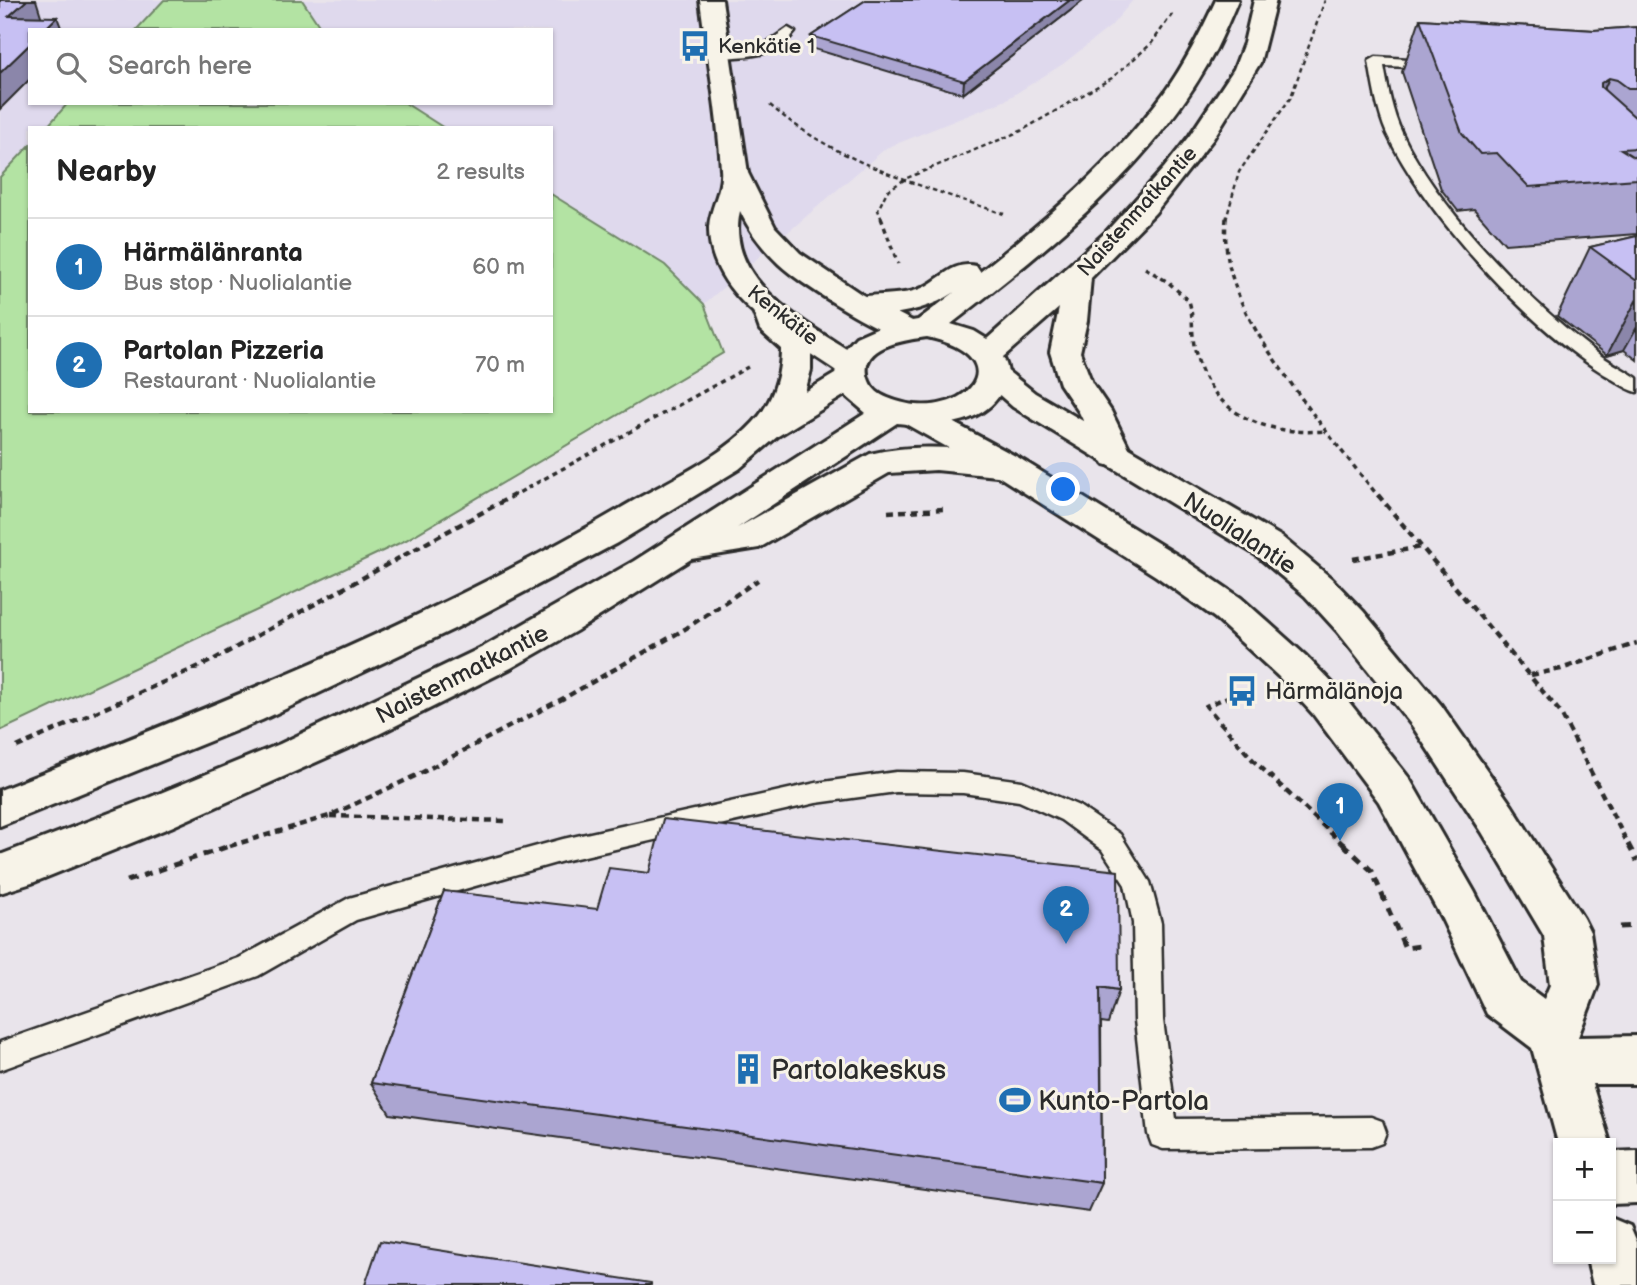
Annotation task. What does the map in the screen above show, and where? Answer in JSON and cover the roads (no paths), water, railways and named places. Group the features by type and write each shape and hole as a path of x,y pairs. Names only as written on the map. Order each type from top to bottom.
{"main road":[{"name":"Kenkätie","path":"711,0 734,173 755,216 772,242 790,259 856,303 916,329"},
{"name":"Naistenmatkantie","path":"916,329 1083,199 1162,112 1210,42 1227,0"},
{"name":"Naistenmatkantie","path":"990,366 1077,279 1096,256 1136,219 1206,133 1251,59 1265,0"},
{"name":"Kenkätie","path":"734,173 723,226 728,255 736,276 766,308 850,372"},
{"path":"856,303 889,305 929,296 983,260 1052,202 1083,199"},
{"path":"1077,279 1065,352 1076,384 1095,411 1116,456"},
{"path":"766,308 771,324 796,346 797,373 788,398 766,429"},
{"path":"0,808 248,709 443,618 604,534 727,461 766,429 850,372 856,352 868,341 885,333 916,329 967,340 990,366 989,390 960,411 939,415 904,414"},
{"name":"Nuolialantie","path":"990,366 1024,400 1269,546 1318,587 1350,621 1427,716 1497,819 1567,932 1574,985 1558,1047"},
{"path":"850,372 859,392 873,403 904,414 1007,466 1169,567 1228,608 1292,666 1327,703 1394,790 1458,905 1504,998 1558,1047 1583,1138"},
{"name":"Naistenmatkantie","path":"0,874 215,791 403,708 565,621 904,414"},
{"path":"680,549 746,539 881,462 936,459 1007,466"},
{"path":"1558,1047 1637,1060"},
{"path":"1616,1178 1637,1177"},
{"path":"1616,1264 1621,1285"}],"lane":[{"path":"718,54 771,49 782,43 788,32"},
{"path":"1454,65 1376,61 1383,100 1394,132 1419,176 1470,242 1516,292 1586,354 1637,386"},
{"path":"0,1056 248,967 348,910 362,906 563,850 817,793 896,782 962,783 1022,792 1070,813 1111,842 1137,882 1147,923 1149,1020 1163,1134 1371,1132"}],"place":[{"name":"Kenkätie 1","path":"695,46"},
{"name":"Härmälänoja","path":"1242,691"},
{"name":"Härmälänranta","path":"1340,841"},
{"name":"Partolan Pizzeria","path":"1066,944"},
{"name":"Partolakeskus","path":"748,1069"},
{"name":"Kunto-Partola","path":"1015,1100"}]}
